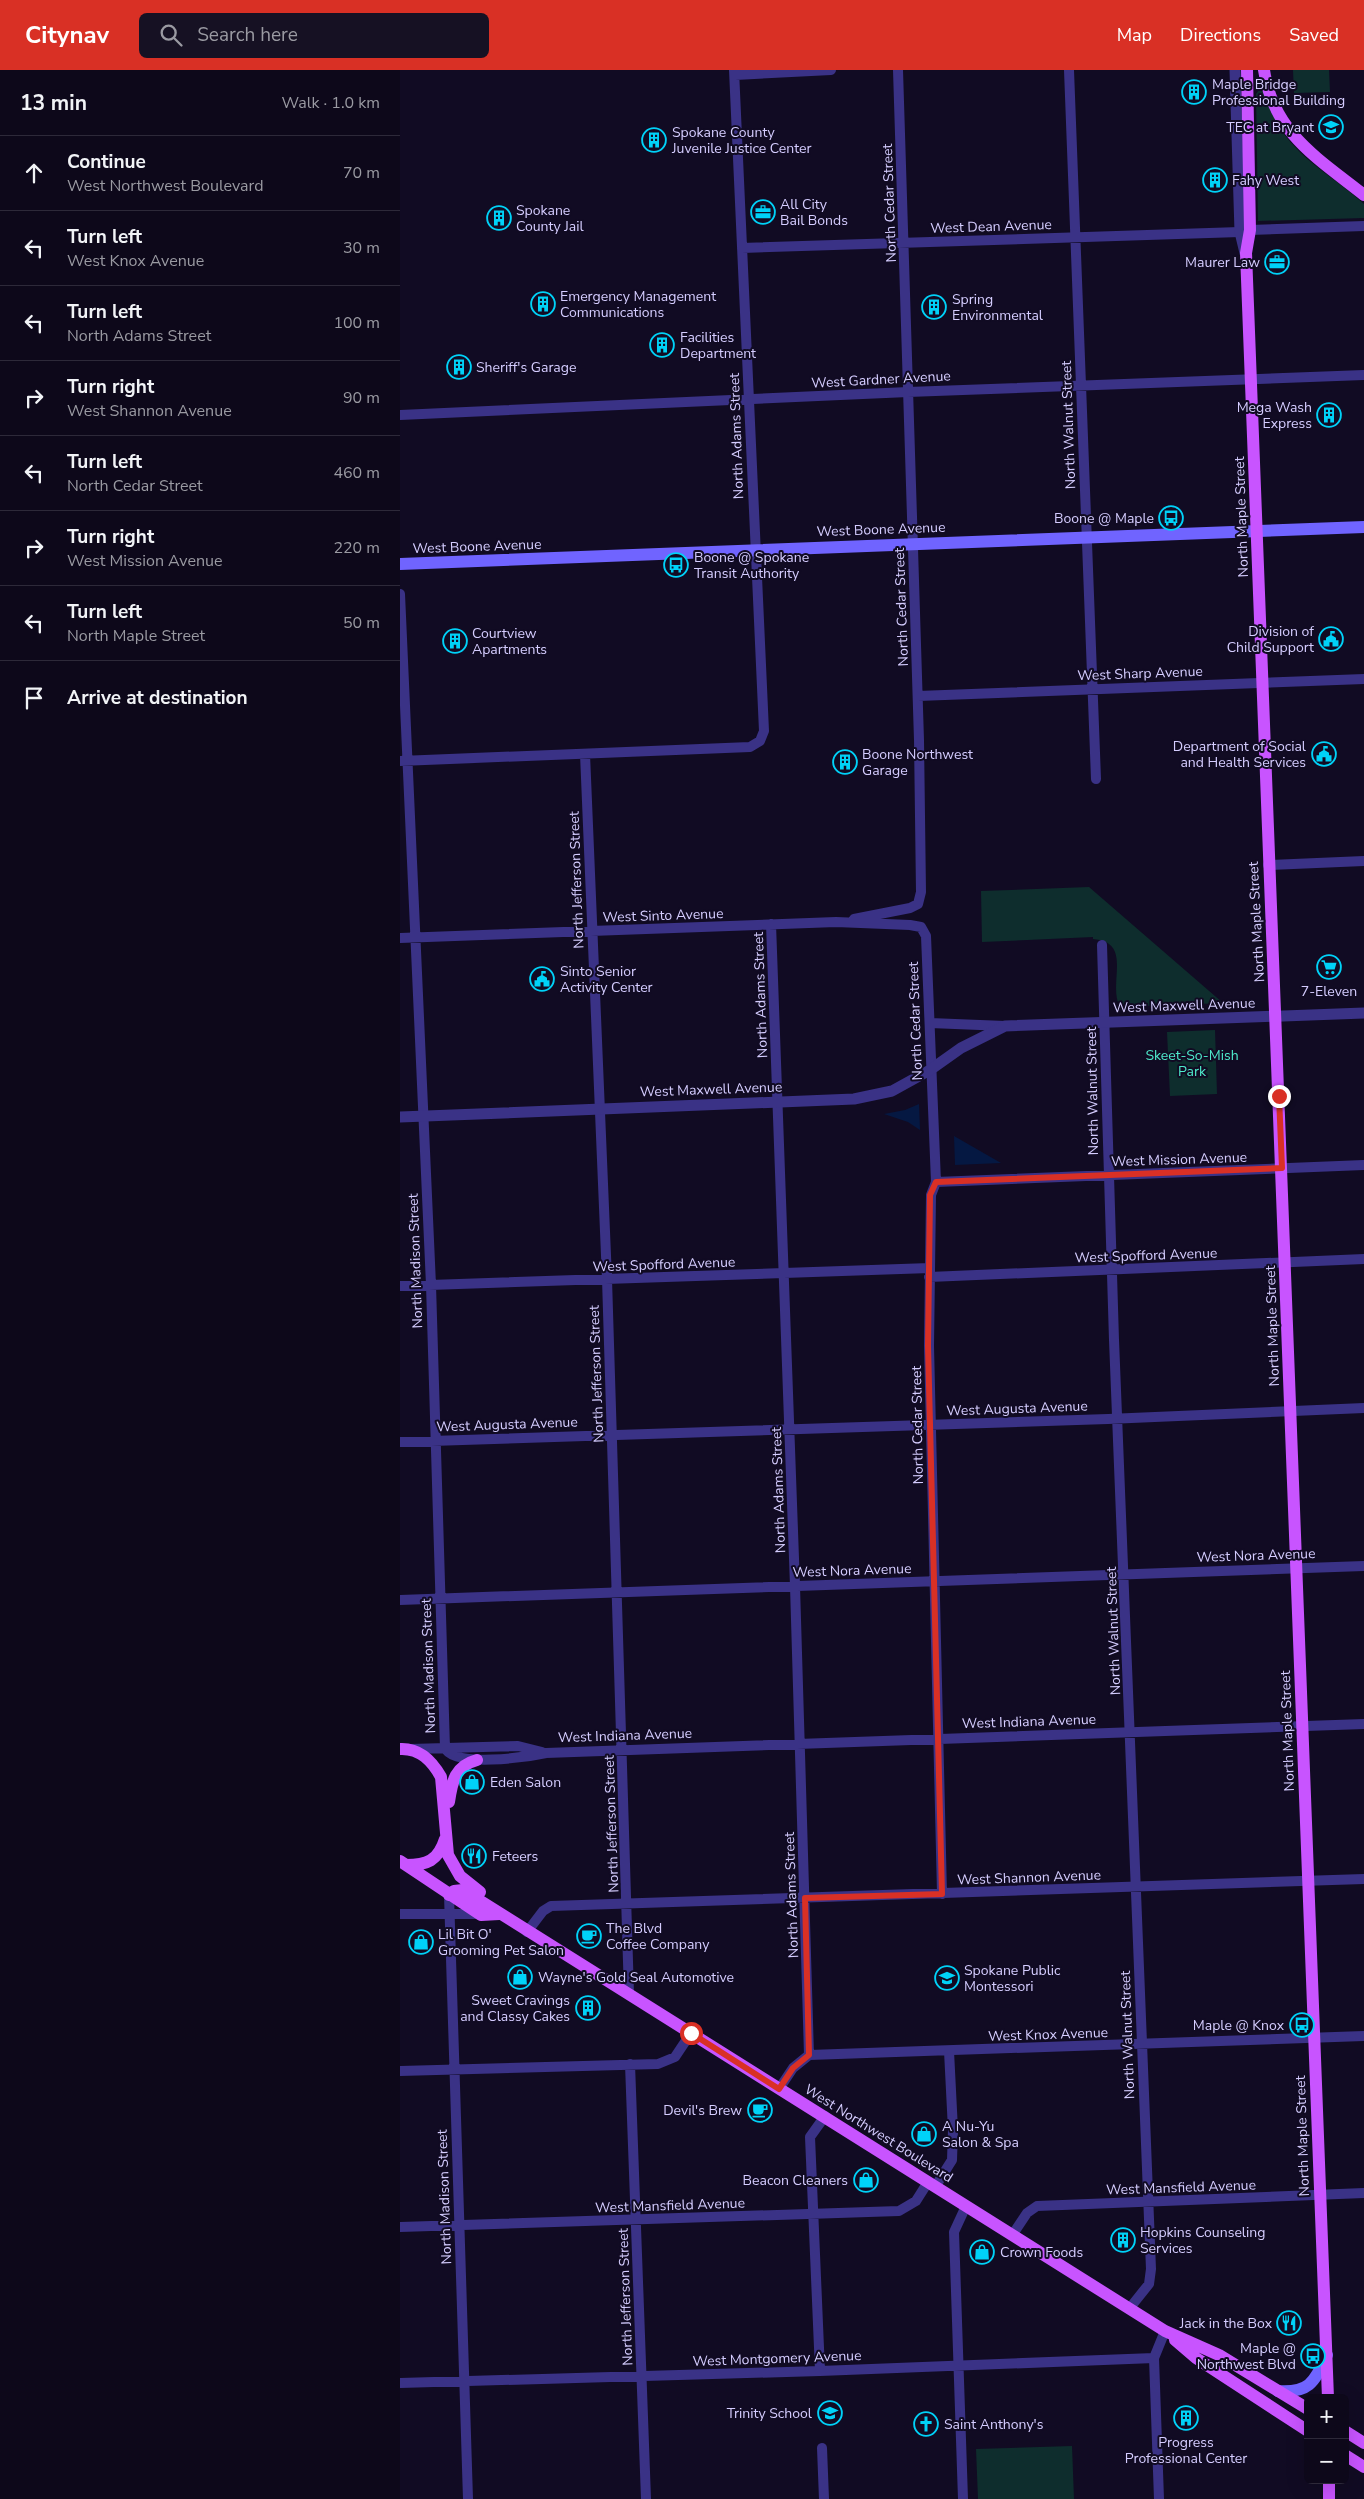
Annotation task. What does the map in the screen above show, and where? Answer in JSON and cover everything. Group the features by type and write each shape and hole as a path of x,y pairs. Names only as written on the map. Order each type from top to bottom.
{"main road":[{"name":"North Maple Street","path":"1247,70 1245,231 1250,378 1328,2394"},
{"path":"1264,70 1274,102 1295,138 1322,164 1364,195"},
{"name":"West Boone Avenue","path":"400,564 1364,527"},
{"name":"West Northwest Boulevard","path":"404,1749 426,1757 442,1777 448,1855 455,1869 465,1881 489,1898 499,1914 825,2116 1165,2331"},
{"path":"446,1817 456,1772 465,1764 477,1760"},
{"path":"403,1863 419,1865 433,1860 440,1852 446,1833"},
{"path":"403,1863 481,1914 499,1914"},
{"path":"449,1894 454,1891 463,1890 499,1914"},
{"path":"1165,2331 1219,2355 1304,2406"},
{"path":"1165,2331 1196,2358 1304,2428"},
{"path":"1278,2390 1295,2391 1310,2385 1327,2356"},
{"path":"1349,2434 1364,2443"},
{"path":"1349,2458 1364,2467"},
{"path":"1329,2484 1329,2499"}],"street":[{"path":"734,73 831,70"},
{"name":"North Cedar Street","path":"898,70 918,696 921,892 918,904"},
{"name":"North Walnut Street","path":"1069,70 1096,779"},
{"name":"North Maple Street","path":"1235,70 1245,231"},
{"name":"North Adams Street","path":"585,754 750,747 760,741 764,731 734,73"},
{"name":"West Dean Avenue","path":"742,248 1364,226"},
{"name":"West Gardner Avenue","path":"400,415 908,392 1364,375"},
{"name":"North Madison Street","path":"400,594 404,760 416,938 431,1285 438,1598 445,1748"},
{"name":"West Sharp Avenue","path":"918,696 1364,679"},
{"path":"404,760 585,754"},
{"name":"North Jefferson Street","path":"585,754 601,1108 629,1994"},
{"path":"1268,865 1364,861"},
{"name":"West Sinto Avenue","path":"836,922 910,908 918,904"},
{"name":"West Sinto Avenue","path":"400,938 836,922 921,927"},
{"name":"North Adams Street","path":"771,924 795,1586 809,2055"},
{"name":"North Cedar Street","path":"921,927 926,936 936,1182 931,1191 929,1272 942,1894"},
{"name":"North Walnut Street","path":"1102,945 1108,1176 1150,2279 1130,2309"},
{"name":"West Maxwell Avenue","path":"930,1022 1005,1026 1104,1024 1364,1013"},
{"name":"West Maxwell Avenue","path":"400,1117 854,1098 892,1091 930,1070 961,1048 1005,1026"},
{"name":"West Mission Avenue","path":"936,1182 1364,1166"},
{"name":"West Spofford Avenue","path":"400,1286 784,1273 1112,1270 1364,1260"},
{"name":"West Augusta Avenue","path":"400,1442 1118,1419 1364,1408"},
{"name":"West Nora Avenue","path":"400,1600 1364,1566"},
{"name":"West Indiana Avenue","path":"445,1748 450,1754 477,1760 518,1759 546,1753 1364,1724"},
{"name":"West Indiana Avenue","path":"404,1749 518,1746 546,1753"},
{"name":"West Shannon Avenue","path":"527,1932 543,1911 551,1906 1364,1879"},
{"name":"North Madison Street","path":"449,1894 468,2499"},
{"path":"400,1914 481,1914"},
{"path":"400,2071 658,2064 675,2057 691,2033"},
{"name":"West Knox Avenue","path":"809,2055 1364,2036"},
{"path":"932,2184 952,2160 953,2130 949,2051"},
{"path":"779,2089 793,2068 809,2055"},
{"name":"North Jefferson Street","path":"630,2064 646,2499"},
{"path":"820,2371 810,2136 825,2116"},
{"name":"West Mansfield Avenue","path":"400,2227 899,2211 916,2201 932,2184"},
{"name":"West Mansfield Avenue","path":"1013,2234 1027,2213 1037,2206 1364,2193"},
{"path":"963,2499 954,2232 966,2206"},
{"path":"1159,2499 1154,2358 1165,2331"},
{"name":"West Montgomery Avenue","path":"400,2383 820,2371 1154,2358"},
{"path":"822,2448 824,2499"}],"green space":[{"path":"1293,70 1329,70 1330,92 1294,93"},
{"path":"1259,90 1264,92 1279,126 1290,142 1310,161 1364,204 1364,218 1258,221 1256,94"},
{"path":"1089,887 1223,1003 1120,1007 1116,987 1116,956 1113,948 1105,942 1093,939 1093,937 982,942 981,891"},
{"name":"Skeet-So-Mish Park","path":"1215,1030 1217,1094 1170,1096 1167,1032"},
{"path":"1072,2446 1074,2499 978,2499 976,2449"}],"water":[{"path":"919,1104 920,1130 908,1122 884,1114 905,1110"},
{"path":"954,1136 1001,1163 955,1165"}],"place":[{"name":"Maple Bridge Professional Building","path":"1194,92"},
{"name":"TEC at Bryant","path":"1331,127"},
{"name":"Spokane County Juvenile Justice Center","path":"654,140"},
{"name":"Fahy West","path":"1215,180"},
{"name":"All City Bail Bonds","path":"763,212"},
{"name":"Spokane County Jail","path":"499,218"},
{"name":"Maurer Law","path":"1277,262"},
{"name":"Emergency Management Communications","path":"543,304"},
{"name":"Spring Environmental","path":"934,307"},
{"name":"Facilities Department","path":"662,345"},
{"name":"Sheriff's Garage","path":"459,367"},
{"name":"Mega Wash Express","path":"1329,415"},
{"name":"Boone @ Maple","path":"1171,518"},
{"name":"Boone @ Spokane Transit Authority","path":"676,565"},
{"name":"Division of Child Support","path":"1331,639"},
{"name":"Courtview Apartments","path":"455,641"},
{"name":"Department of Social and Health Services","path":"1324,754"},
{"name":"Boone Northwest Garage","path":"845,762"},
{"name":"7-Eleven","path":"1329,967"},
{"name":"Sinto Senior Activity Center","path":"542,979"},
{"name":"Eden Salon","path":"472,1782"},
{"name":"Feteers","path":"474,1856"},
{"name":"The Blvd Coffee Company","path":"589,1936"},
{"name":"Lil Bit O' Grooming Pet Salon","path":"421,1942"},
{"name":"Wayne's Gold Seal Automotive","path":"520,1977"},
{"name":"Spokane Public Montessori","path":"947,1978"},
{"name":"Sweet Cravings and Classy Cakes","path":"588,2008"},
{"name":"Maple @ Knox","path":"1302,2025"},
{"name":"Devil's Brew","path":"760,2110"},
{"name":"A Nu-Yu Salon & Spa","path":"924,2134"},
{"name":"Beacon Cleaners","path":"866,2180"},
{"name":"Hopkins Counseling Services","path":"1123,2240"},
{"name":"Crown Foods","path":"982,2252"},
{"name":"Jack in the Box","path":"1289,2323"},
{"name":"Maple @ Northwest Blvd","path":"1313,2356"},
{"name":"Trinity School","path":"830,2413"},
{"name":"Progress Professional Center","path":"1186,2418"},
{"name":"Saint Anthony's","path":"926,2424"}],"route":[{"path":"691,2033 779,2089 793,2068 809,2055 805,1898 942,1894 928,1346 930,1195 936,1182 1282,1168 1279,1096"}]}
